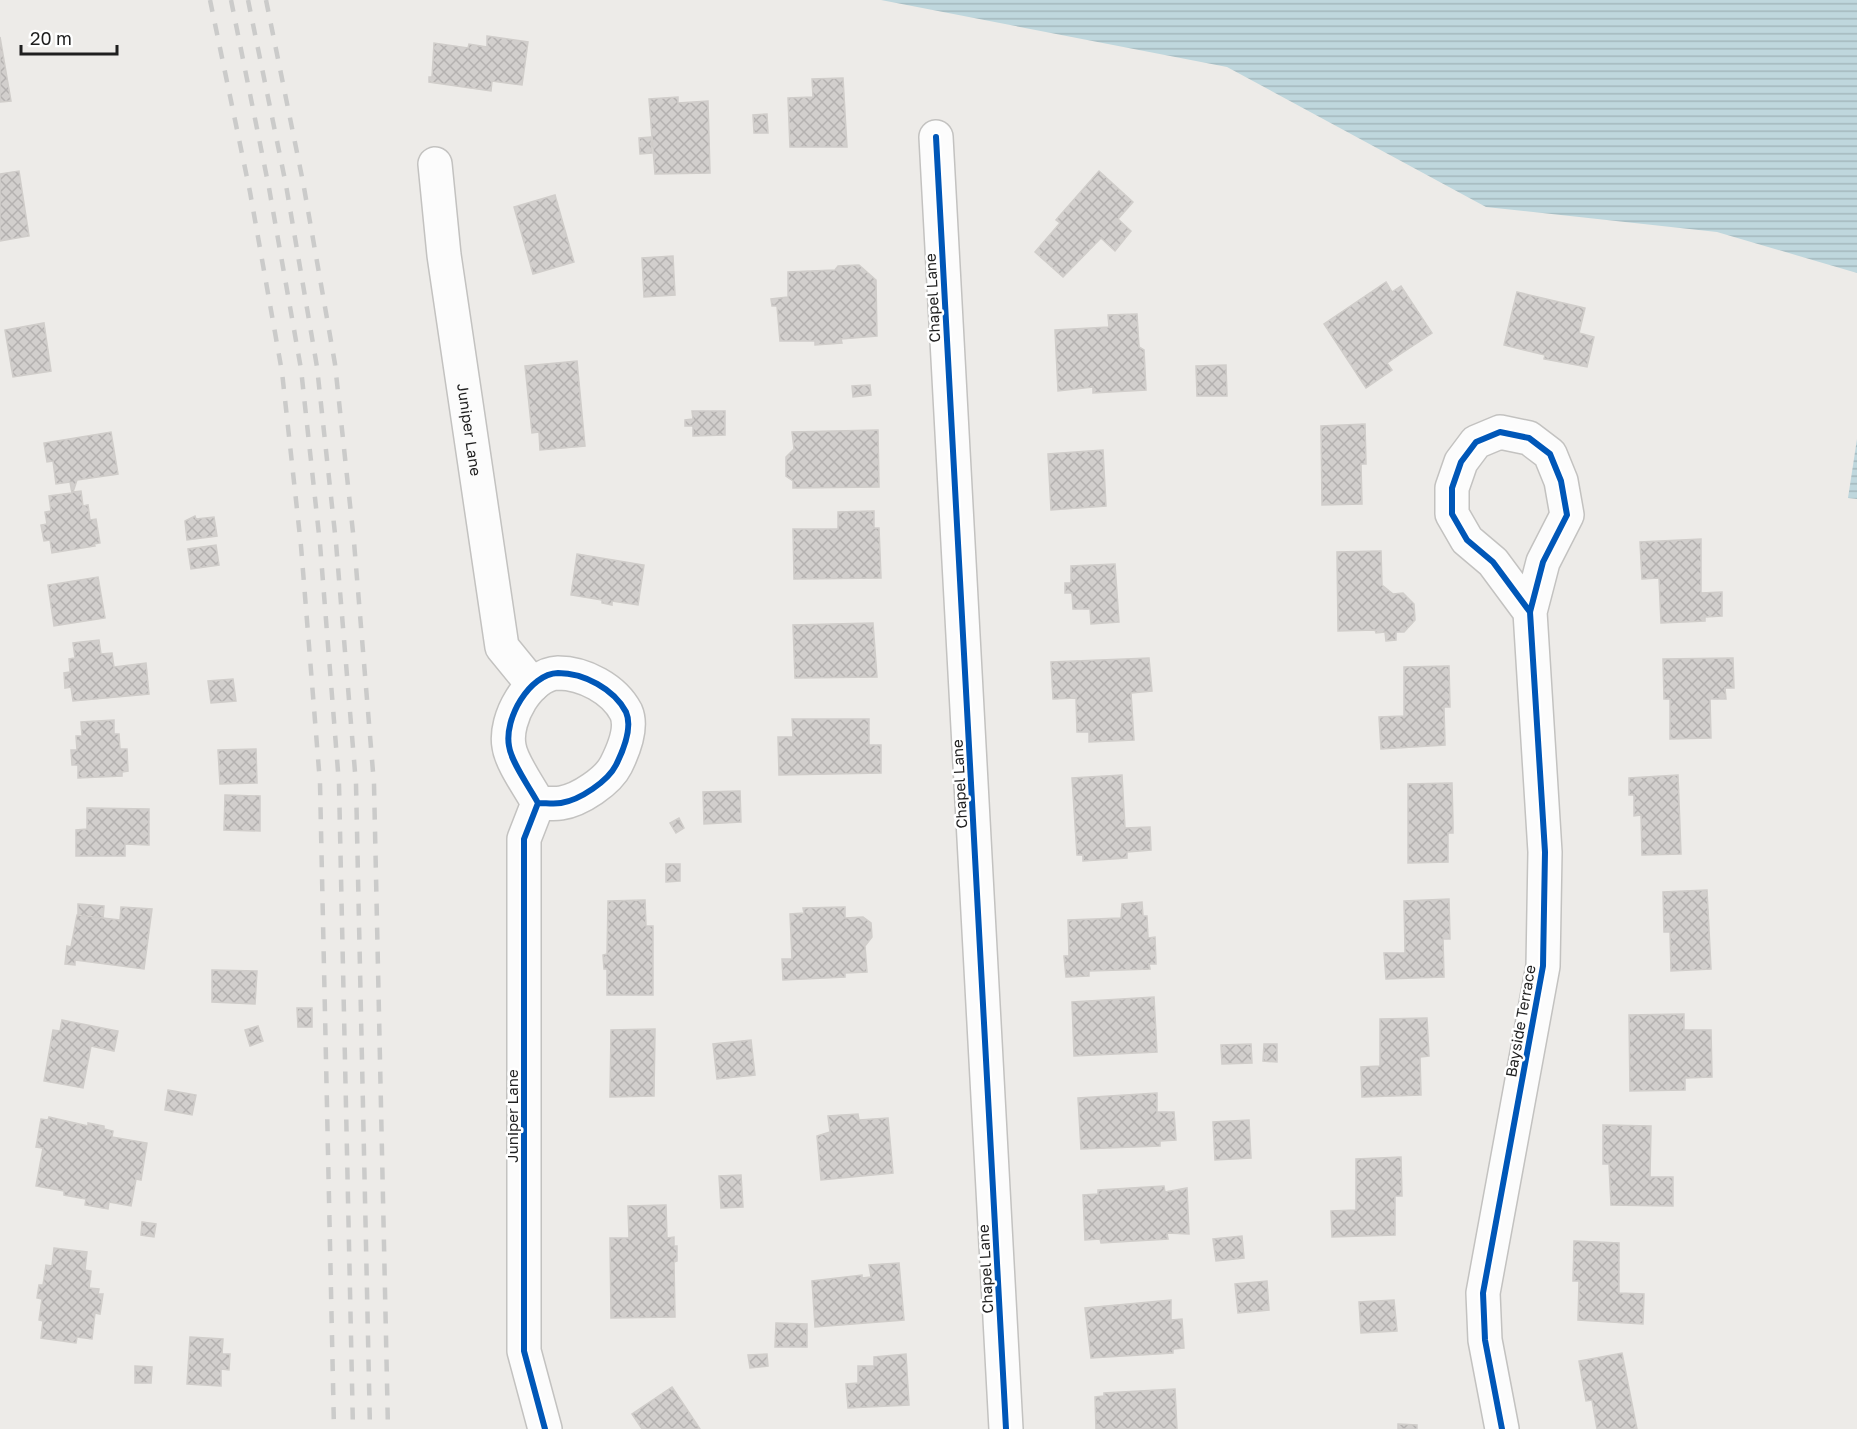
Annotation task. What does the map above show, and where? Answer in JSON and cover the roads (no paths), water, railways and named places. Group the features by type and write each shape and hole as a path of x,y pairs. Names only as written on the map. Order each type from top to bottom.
{"street":[{"name":"Chapel Lane","path":"936,137 1006,1429"},
{"name":"Juniper Lane","path":"435,164 444,255 502,647 533,685"},
{"name":"Bayside Terrace","path":"1502,1429 1485,1340 1483,1293 1543,966 1545,852 1530,612 1544,562 1567,515 1561,481 1550,454 1529,438 1500,432 1476,442 1461,462 1452,488 1452,514 1467,540 1493,562 1530,612"},
{"path":"556,673 583,677 609,690 627,714 626,744 612,774 588,791 562,803 538,802 508,747 509,723 518,701 533,685 556,673"},
{"name":"Juniper Lane","path":"538,802 525,838 524,1350 545,1429"}],"water":[{"path":"881,0 1857,0 1857,273 1717,232 1486,207 1227,67"},
{"path":"1857,439 1857,499 1848,498"}],"railway":[{"path":"210,0 250,192 282,372 301,546 320,783 334,1429"},
{"path":"231,0 269,188 301,369 320,544 339,784 353,1429"},
{"path":"248,0 286,185 317,367 336,543 356,784 370,1429"},
{"path":"266,0 303,182 335,364 354,542 374,784 388,1429"}]}
